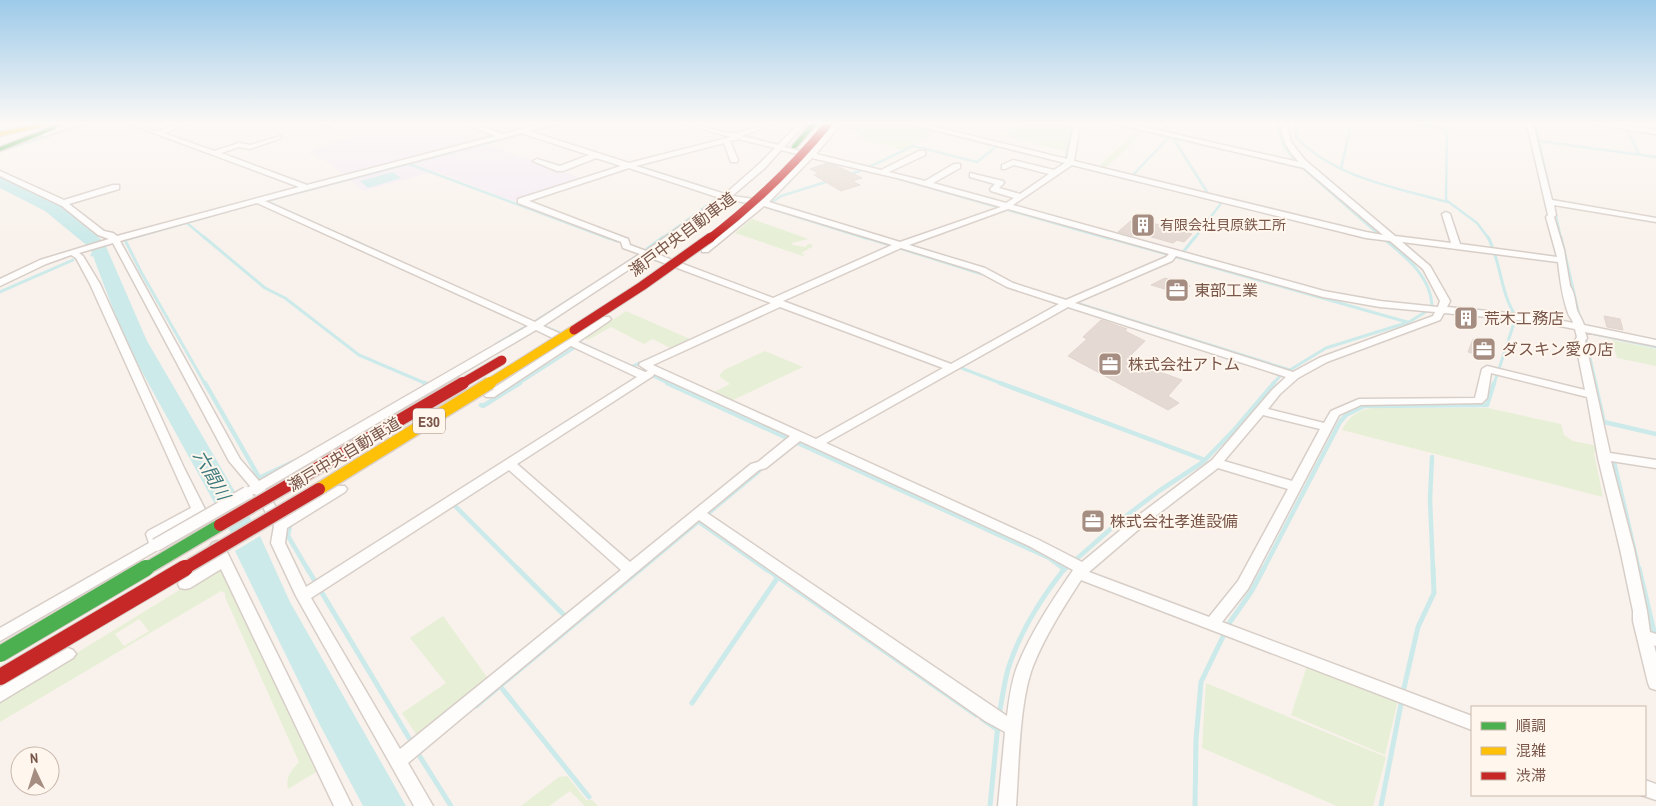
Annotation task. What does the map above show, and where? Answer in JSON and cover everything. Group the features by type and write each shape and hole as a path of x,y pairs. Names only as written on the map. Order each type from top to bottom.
{"main road":[{"name":"瀬戸中央自動車道","path":"0,654 443,395 587,306 643,270 722,212 779,162"},
{"name":"瀬戸中央自動車道","path":"0,677 451,408 602,312 658,274 737,215 796,162"}],"street":[{"path":"238,162 307,187"},
{"path":"0,283 44,262 76,250 404,162"},
{"path":"539,162 560,169 579,162"},
{"path":"618,162 726,197 764,203 897,246 982,270 1010,286 1070,303 1289,374"},
{"path":"643,162 521,201 625,241 626,246 681,268 953,365"},
{"path":"0,635 534,326 647,254 726,197 766,162"},
{"path":"373,469 570,343 681,268 727,234 764,203 807,162"},
{"path":"836,162 926,184 1005,208 1323,294 1380,304 1539,320 1656,343"},
{"path":"882,173 905,162"},
{"path":"1005,167 1013,162 1055,173"},
{"path":"1062,162 1376,236 1561,260"},
{"path":"1283,162 1302,166"},
{"path":"1007,806 1010,726 1025,667 1076,567 1140,522 1216,463 1262,411 1289,374 1346,350 1391,336 1437,318 1443,309 1445,301 1427,268 1302,166 1299,162"},
{"path":"1540,162 1552,203 1561,260 1573,314 1577,318 1580,327 1582,338 1580,340 1604,456 1650,638 1656,683"},
{"path":"650,374 644,365 777,301 897,246 1005,208 1068,163"},
{"path":"926,184 957,166"},
{"path":"0,173 63,203 101,233 113,240 235,461 253,490 281,526 278,543 313,590 402,757 424,806"},
{"path":"972,175 1000,183 994,189 1021,196"},
{"path":"63,203 116,187"},
{"path":"257,200 570,343 650,374 795,438 815,444 1034,543 1076,567 1216,626 1471,723"},
{"path":"1552,203 1656,220"},
{"path":"1446,214 1456,246"},
{"path":"76,250 94,284 178,468 343,806"},
{"path":"815,444 953,365 1070,303 1169,259 1173,254"},
{"path":"1216,626 1243,585 1335,413 1359,402 1478,400 1481,398 1487,369 1592,395"},
{"path":"313,590 511,466 650,374"},
{"path":"1262,411 1328,427"},
{"path":"402,757 630,570 703,516 755,467 762,465 795,438"},
{"path":"1604,456 1656,464"},
{"path":"1216,463 1296,487"},
{"path":"511,466 630,570"},
{"path":"281,526 348,484"},
{"path":"156,545 153,534 199,510"},
{"path":"703,516 991,716 1010,726"},
{"path":"0,695 224,560"}],"shaded area":[{"path":"328,162 535,162 583,179 514,201 435,171 364,191"}],"green space":[{"path":"1104,162 1113,162 1105,169 1097,168"},
{"path":"752,219 808,239 792,243 793,245 806,247 808,244 812,244 812,247 801,253 805,255 803,256 735,233"},
{"path":"626,311 690,339 670,348 653,339 644,344 611,327 588,340 585,339"},
{"path":"1612,340 1656,349 1656,366 1617,358"},
{"path":"765,351 803,367 733,400 729,400 714,392 730,384 719,376 724,370"},
{"path":"1372,408 1488,408 1561,424 1564,435 1573,441 1598,446 1594,454 1603,497 1342,430 1347,421 1354,415 1362,410"},
{"path":"221,568 316,772 288,789 288,777 299,762 225,597 225,593 221,591 0,722 0,700 212,570","holes":["139,619 149,631 124,646 115,634"]},
{"path":"443,616 489,680 418,737 402,713 446,683 410,638"},
{"path":"1307,666 1398,700 1385,755 1291,715"},
{"path":"1206,683 1386,757 1373,806 1337,806 1202,748"},
{"path":"567,776 586,800 592,800 598,806 585,806 570,791 549,806 521,806 559,777"}],"water":[{"path":"393,172 401,178 368,188 360,181"},
{"path":"260,536 290,602 406,806 363,806 321,727 235,551"}],"building":[{"path":"827,163 862,178 852,181 860,185 841,191 814,175 819,173 810,169"},
{"name":"有限会社貝原鉄工所","path":"1134,218 1192,234 1184,242 1177,240 1173,243 1137,233 1134,236 1118,232"},
{"name":"東部工業","path":"1165,278 1190,286 1182,294 1151,285"},
{"path":"1604,316 1620,319 1623,330 1607,327"},
{"name":"株式会社アトム","path":"1101,320 1127,329 1125,331 1145,341 1130,356 1159,368 1157,371 1182,380 1168,396 1179,403 1168,410 1068,356 1087,339 1083,337"},
{"name":"ダスキン愛の店","path":"1473,339 1492,345 1488,358 1468,352"}],"waterway":[{"path":"267,201 417,162"},
{"path":"865,169 880,162"},
{"path":"1059,162 1065,163"},
{"path":"1132,176 1146,162"},
{"path":"1188,162 1209,195"},
{"path":"1275,162 1303,168"},
{"path":"1296,162 1303,168"},
{"path":"1327,162 1341,168"},
{"path":"1341,168 1343,162"},
{"path":"1447,162 1446,200 1477,223 1489,238"},
{"path":"1543,162 1553,205"},
{"path":"1065,163 1085,168"},
{"path":"409,164 610,239"},
{"path":"632,164 722,193"},
{"path":"1303,168 1384,239"},
{"path":"1341,168 1387,186 1447,202"},
{"path":"850,174 860,171"},
{"path":"899,179 1006,210"},
{"path":"771,203 781,196 829,181"},
{"name":"六間川","path":"0,182 51,207 98,246 136,341 241,526"},
{"path":"661,239 719,197"},
{"path":"266,201 349,239"},
{"path":"1194,239 1222,202"},
{"path":"129,239 246,206"},
{"path":"766,207 868,239"},
{"path":"952,229 1006,210"},
{"path":"1006,210 1110,239"},
{"path":"1555,211 1561,239"},
{"path":"187,223 206,239"},
{"path":"120,241 133,237"},
{"path":"204,237 265,288 285,298 359,355 427,384"},
{"path":"346,237 383,254"},
{"path":"607,237 617,241"},
{"path":"644,251 663,237"},
{"path":"864,237 982,274"},
{"path":"1106,237 1407,322"},
{"path":"1184,251 1195,237"},
{"path":"1382,237 1415,266 1426,284 1432,305"},
{"path":"1561,237 1579,315"},
{"path":"1489,238 1496,256 1506,296 1515,315"},
{"path":"125,240 141,272 205,384"},
{"path":"98,247 109,244"},
{"path":"92,255 101,253"},
{"path":"599,281 640,254"},
{"path":"0,292 73,260"},
{"path":"536,321 591,286"},
{"path":"1070,301 1290,370"},
{"path":"1290,370 1326,348 1409,322 1427,311"},
{"path":"1494,384 1515,320"},
{"path":"496,344 527,326"},
{"path":"543,326 560,333"},
{"path":"1594,334 1656,347"},
{"path":"1586,340 1596,384"},
{"path":"581,343 670,384"},
{"path":"518,384 574,348"},
{"path":"633,366 654,357"},
{"path":"956,366 1003,384"},
{"path":"1273,384 1280,376 1290,370"},
{"path":"205,383 259,478"},
{"path":"481,405 483,406 520,383"},
{"path":"667,383 1049,558 1064,569"},
{"path":"1000,383 1205,460"},
{"path":"1205,460 1235,429 1274,383"},
{"path":"1263,570 1340,422 1346,415 1364,406 1487,405 1494,383"},
{"path":"1595,383 1604,423"},
{"path":"1604,422 1656,434"},
{"path":"1432,457 1430,499 1433,570"},
{"path":"1064,570 1122,519 1205,460"},
{"path":"259,478 293,462"},
{"path":"1614,462 1639,570"},
{"path":"640,570 759,471"},
{"path":"454,505 567,618"},
{"path":"699,522 767,570"},
{"path":"290,525 288,536 308,570"},
{"path":"307,568 412,743"},
{"path":"500,686 642,568"},
{"path":"765,568 778,577"},
{"path":"999,715 1008,669 1018,643 1040,603 1065,568"},
{"path":"1195,806 1196,740 1201,682 1230,622 1251,592 1264,568"},
{"path":"1404,688 1418,627 1434,593 1433,568"},
{"path":"1639,568 1656,640"},
{"path":"692,703 778,577"},
{"path":"778,577 976,715"},
{"path":"476,706 500,686"},
{"path":"500,686 589,797"},
{"path":"1381,806 1401,704"},
{"path":"982,719 997,730"},
{"path":"997,730 998,724"},
{"path":"990,806 997,730"},
{"path":"417,752 451,806"}],"traffic: fast":[{"path":"0,654 220,525"}],"traffic: slow":[{"path":"319,489 574,330"}],"traffic: jam":[{"path":"574,330 642,286 710,238 774,184 796,162"},
{"path":"220,525 502,360"},
{"path":"0,677 319,489"}],"place":[{"name":"有限会社貝原鉄工所","path":"1143,225"},
{"name":"東部工業","path":"1177,290"},
{"name":"荒木工務店","path":"1466,318"},
{"name":"ダスキン愛の店","path":"1484,349"},
{"name":"株式会社アトム","path":"1110,364"},
{"name":"株式会社孝進設備","path":"1093,521"}]}
